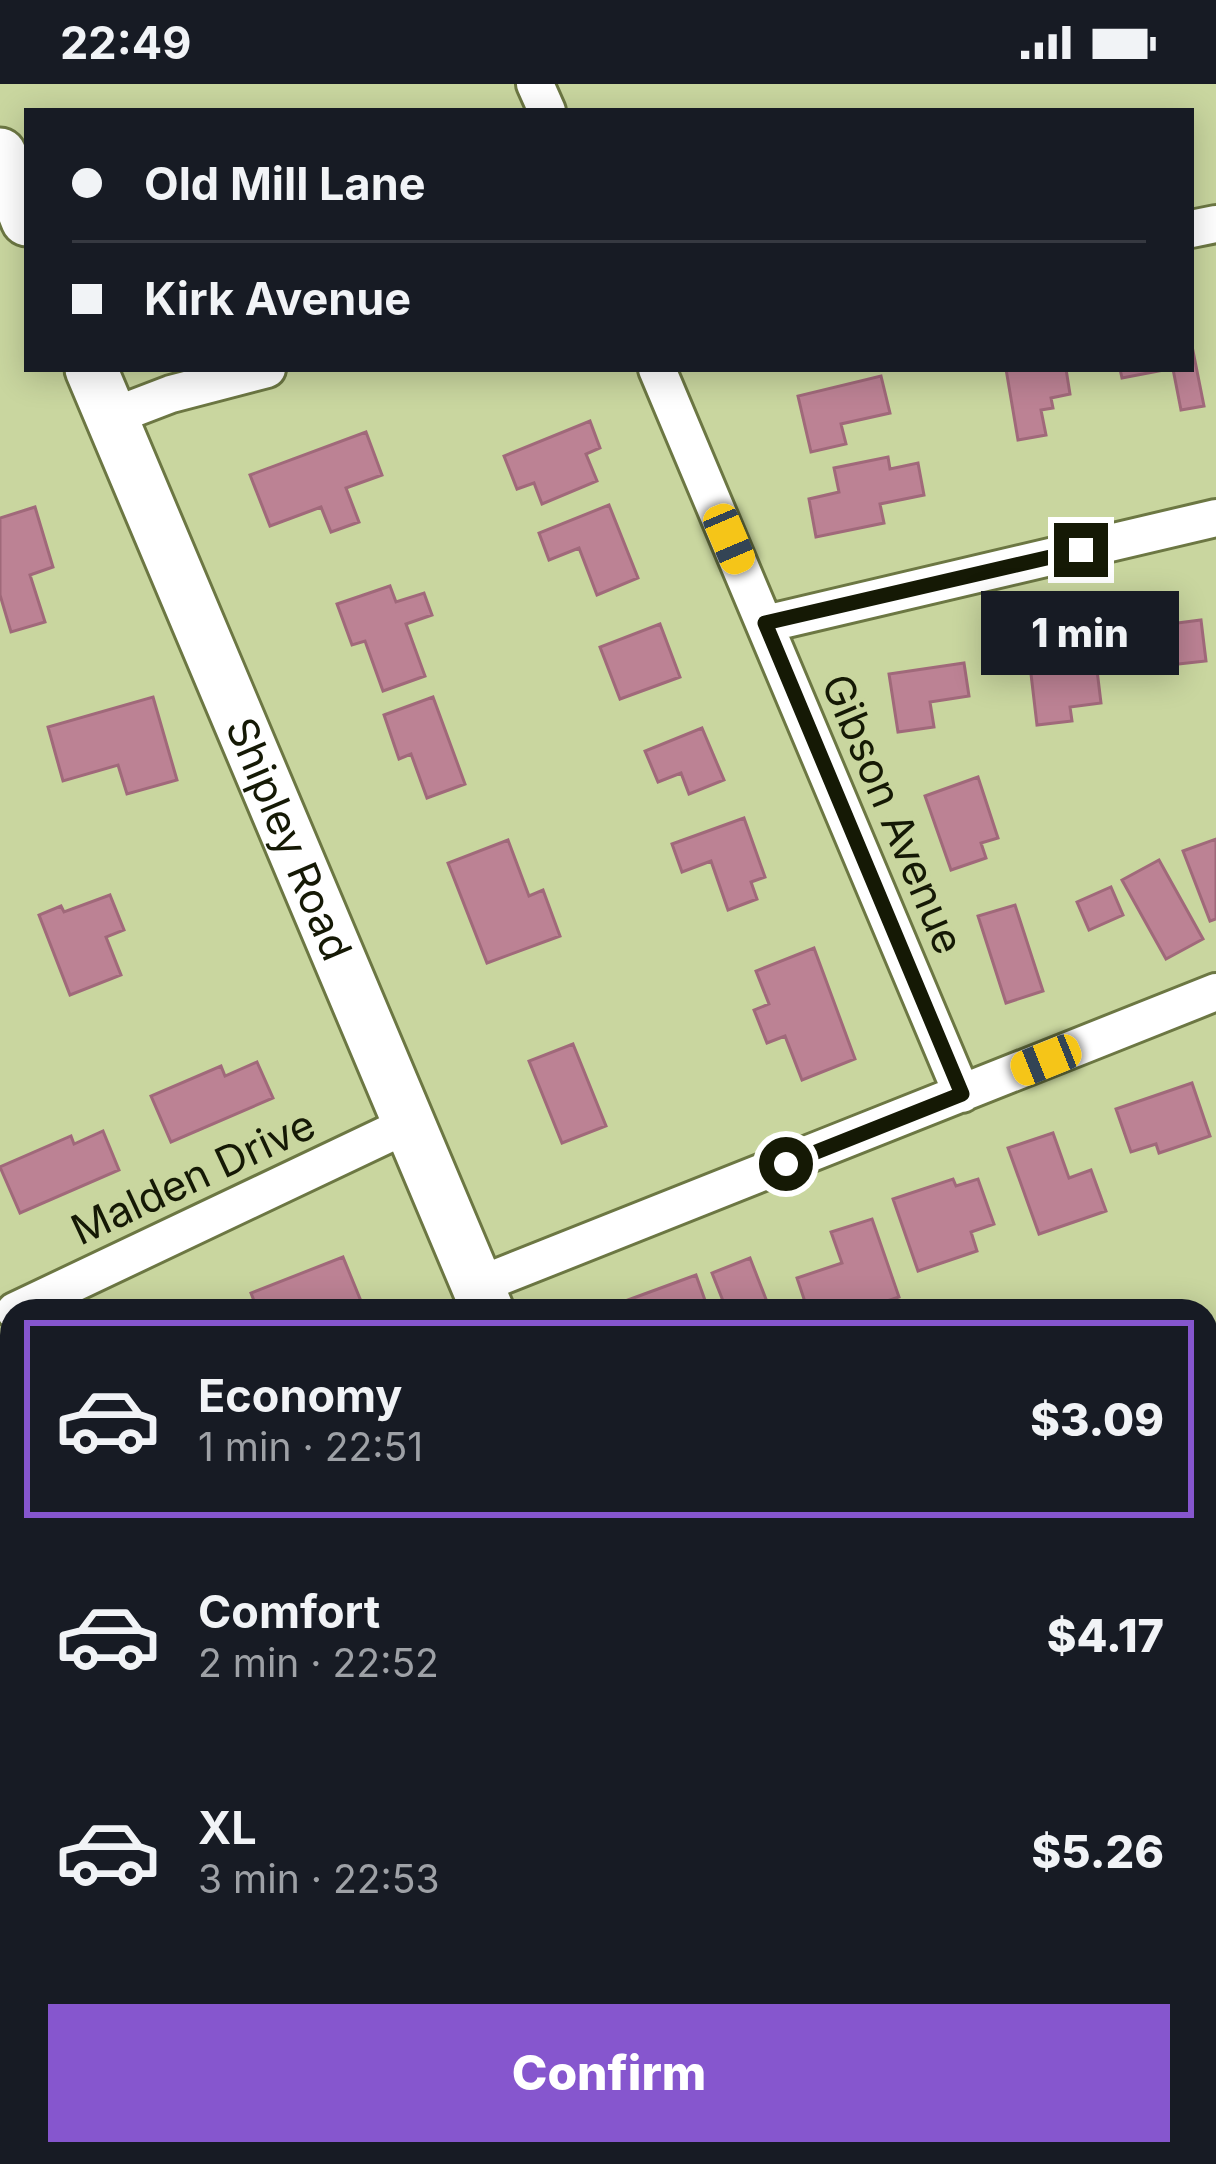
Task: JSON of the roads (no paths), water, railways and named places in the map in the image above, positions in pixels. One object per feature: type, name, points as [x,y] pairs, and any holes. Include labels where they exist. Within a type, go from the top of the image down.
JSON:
[{"type":"main road","points":[[0,154],[24,213]]},
{"type":"main road","name":"Shipley Road","points":[[92,372],[483,1298]]},
{"type":"street","points":[[111,417],[171,394],[255,372]]},
{"type":"street","name":"Gibson Avenue","points":[[658,372],[962,1094]]},
{"type":"street","points":[[765,623],[1216,518]]},
{"type":"street","points":[[483,1298],[962,1094],[1216,992]]},
{"type":"street","name":"Malden Drive","points":[[41,1299],[410,1124]]}]
